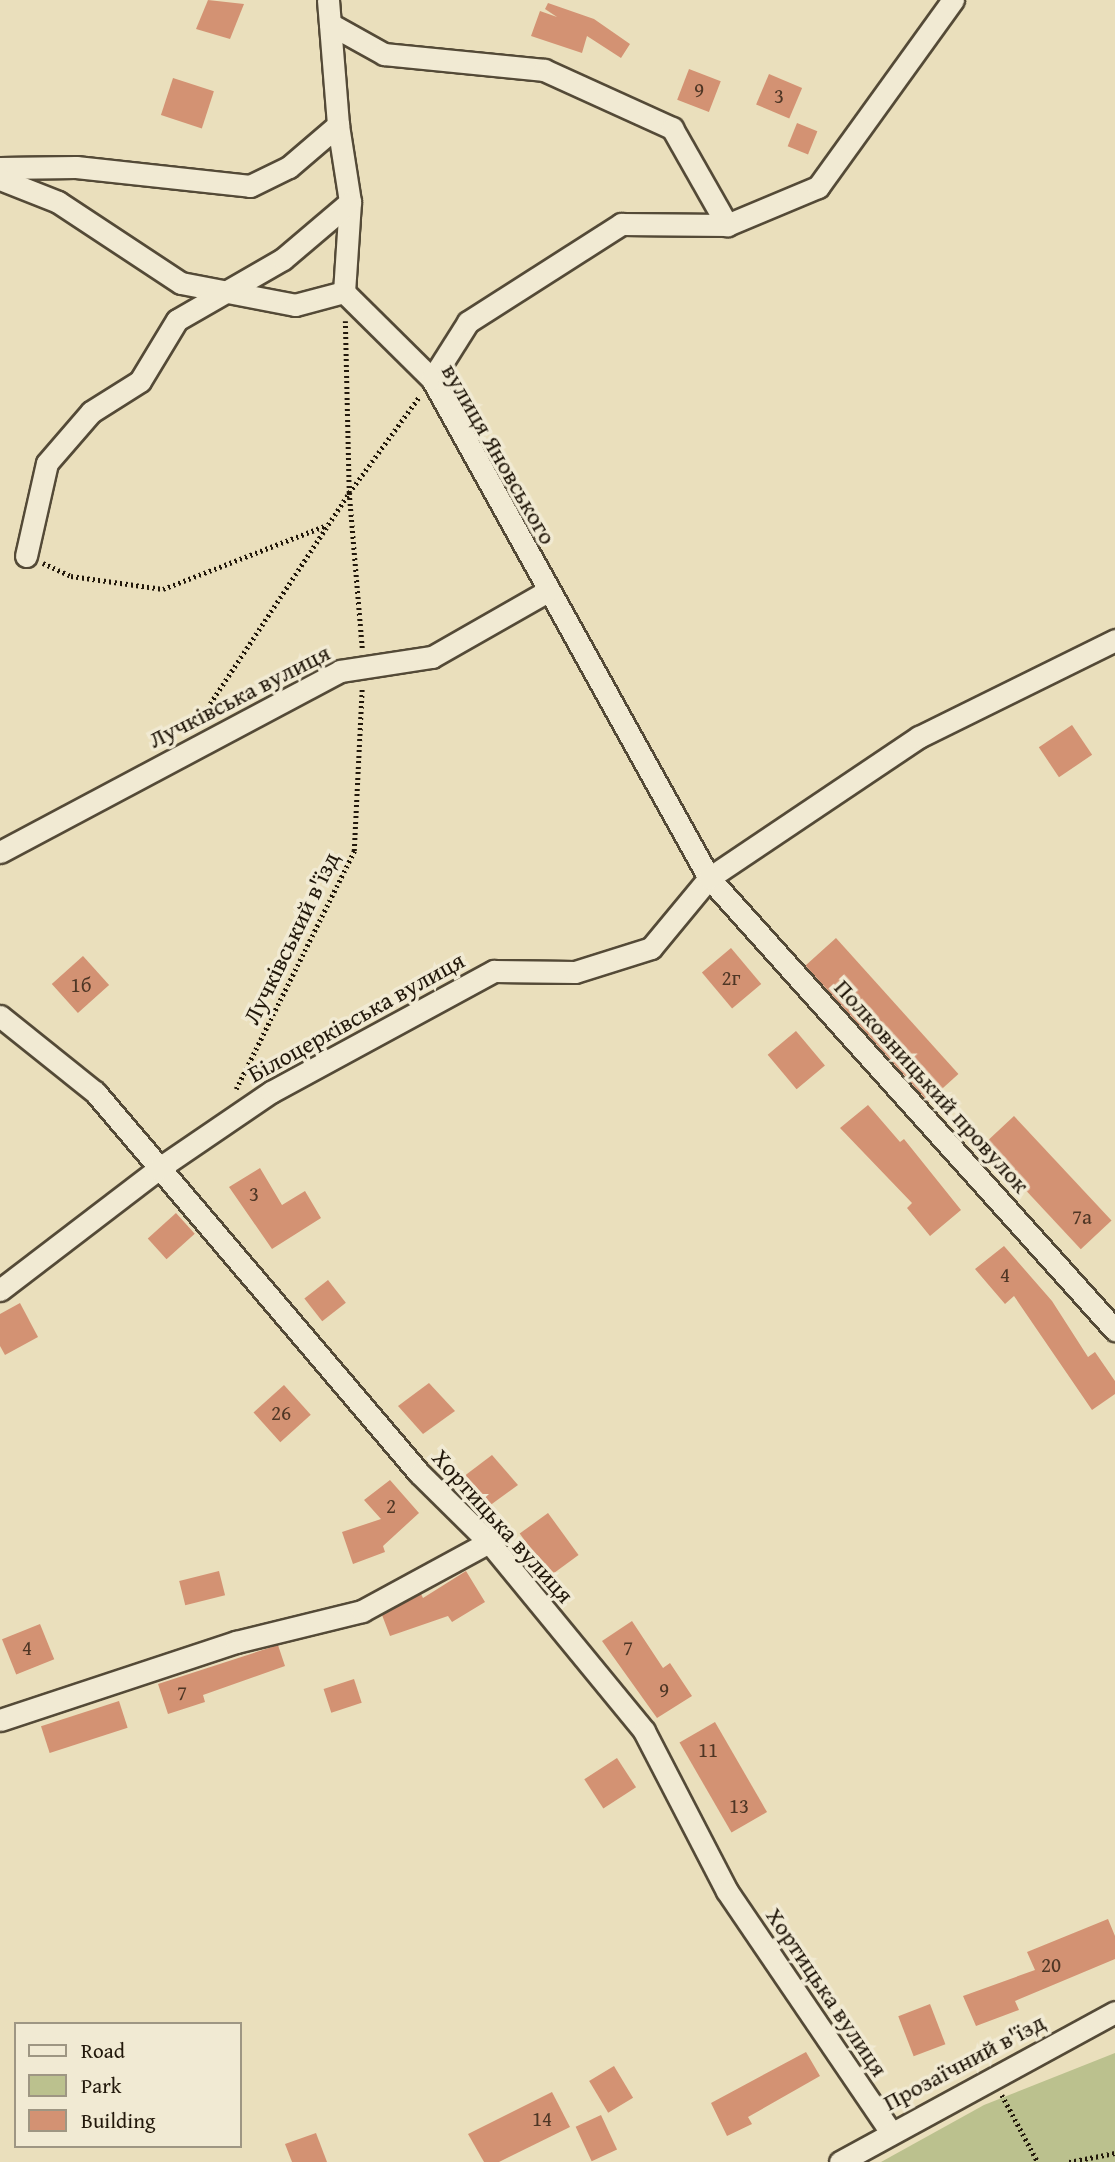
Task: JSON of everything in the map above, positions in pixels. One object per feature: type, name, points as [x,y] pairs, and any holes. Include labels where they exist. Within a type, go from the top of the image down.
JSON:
[{"type":"street","points":[[0,179],[58,202],[181,283],[295,305],[344,292],[350,202],[338,125],[328,0]]},
{"type":"street","points":[[432,379],[468,322],[621,225],[727,225],[818,187],[953,0]]},
{"type":"street","points":[[330,24],[384,54],[544,70],[672,128],[727,225]]},
{"type":"street","points":[[0,168],[76,167],[250,186],[289,167],[338,125]]},
{"type":"street","points":[[26,556],[47,463],[91,412],[140,381],[177,320],[222,291],[283,259],[350,202]]},
{"type":"street","name":"вулиця Яновського","points":[[344,292],[432,379],[546,592],[709,878]]},
{"type":"street","name":"Лучківська вулиця","points":[[0,852],[340,671],[432,657],[546,592]]},
{"type":"street","name":"Білоцерківська вулиця","points":[[0,1290],[158,1170],[271,1092],[494,971],[575,972],[651,948],[709,878],[919,737],[1115,640]]},
{"type":"street","name":"Полковницький провулок","points":[[709,878],[1115,1329]]},
{"type":"street","name":"Хортицька вулиця","points":[[0,1016],[95,1092],[158,1170],[241,1260],[418,1473],[489,1542],[644,1731],[727,1891],[890,2131]]},
{"type":"street","points":[[0,1720],[236,1642],[362,1611],[489,1542]]},
{"type":"street","name":"Прозаїчний в'їзд","points":[[840,2162],[890,2131],[1115,2012]]},
{"type":"path","name":"Лучківський в'їзд","points":[[234,1094],[354,851],[363,667],[349,493],[344,292]]},
{"type":"path","points":[[175,758],[349,493],[432,379]]},
{"type":"path","points":[[26,556],[71,576],[163,589],[328,525]]},
{"type":"path","points":[[992,2077],[1038,2162]]},
{"type":"path","points":[[1069,2162],[1115,2153]]},
{"type":"green space","points":[[1115,2053],[1115,2162],[881,2162],[984,2105]]},
{"type":"building","points":[[208,0],[244,4],[230,39],[196,29]]},
{"type":"building","points":[[548,3],[594,19],[630,44],[621,58],[587,36],[582,53],[531,36],[540,11],[557,17],[545,9]]},
{"type":"building","points":[[689,69],[721,81],[709,112],[677,100]]},
{"type":"building","points":[[769,74],[802,88],[789,118],[756,104]]},
{"type":"building","points":[[173,78],[214,91],[202,128],[161,115]]},
{"type":"building","points":[[797,123],[817,131],[808,154],[788,146]]},
{"type":"building","points":[[1072,725],[1092,755],[1059,777],[1039,747]]},
{"type":"building","points":[[836,938],[958,1074],[928,1101],[806,965]]},
{"type":"building","points":[[731,948],[761,984],[732,1008],[702,972]]},
{"type":"building","points":[[83,956],[109,985],[78,1013],[52,984]]},
{"type":"building","points":[[796,1031],[825,1065],[797,1089],[768,1055]]},
{"type":"building","points":[[868,1105],[900,1142],[904,1139],[961,1210],[930,1236],[907,1208],[912,1203],[840,1128]]},
{"type":"building","points":[[1014,1116],[1112,1221],[1081,1249],[983,1145]]},
{"type":"building","points":[[260,1168],[282,1205],[305,1191],[321,1218],[272,1249],[229,1187]]},
{"type":"building","points":[[176,1213],[195,1234],[166,1259],[148,1238]]},
{"type":"building","points":[[1004,1246],[1052,1301],[1088,1357],[1095,1352],[1115,1381],[1115,1394],[1092,1410],[1014,1296],[1005,1304],[975,1269]]},
{"type":"building","points":[[328,1280],[346,1303],[322,1321],[304,1298]]},
{"type":"building","points":[[20,1303],[38,1337],[5,1355],[0,1346],[0,1314]]},
{"type":"building","points":[[429,1383],[455,1411],[423,1434],[398,1406]]},
{"type":"building","points":[[284,1385],[311,1415],[280,1442],[254,1412]]},
{"type":"building","points":[[492,1455],[518,1485],[485,1509],[459,1480]]},
{"type":"building","points":[[390,1480],[419,1513],[383,1546],[385,1552],[353,1564],[342,1532],[381,1519],[364,1500]]},
{"type":"building","points":[[548,1513],[579,1555],[550,1576],[520,1534]]},
{"type":"building","points":[[219,1571],[225,1595],[185,1605],[179,1581]]},
{"type":"building","points":[[466,1571],[485,1602],[452,1622],[448,1616],[390,1636],[382,1615],[421,1594],[423,1598]]},
{"type":"building","points":[[632,1621],[663,1668],[670,1663],[692,1696],[657,1718],[602,1641]]},
{"type":"building","points":[[40,1624],[54,1659],[16,1675],[2,1639]]},
{"type":"building","points":[[278,1645],[285,1666],[203,1695],[205,1702],[168,1714],[158,1684]]},
{"type":"building","points":[[354,1679],[362,1703],[331,1713],[324,1689]]},
{"type":"building","points":[[119,1701],[128,1728],[50,1753],[41,1726]]},
{"type":"building","points":[[715,1722],[767,1812],[731,1833],[679,1742]]},
{"type":"building","points":[[617,1758],[636,1787],[603,1809],[584,1779]]},
{"type":"building","points":[[1108,1919],[1115,1936],[1115,1959],[1015,2001],[1019,2010],[976,2026],[963,1996],[1035,1970],[1027,1952]]},
{"type":"building","points":[[930,2004],[945,2044],[914,2056],[898,2016]]},
{"type":"building","points":[[806,2052],[820,2076],[748,2117],[752,2124],[727,2136],[711,2103]]},
{"type":"building","points":[[614,2066],[633,2098],[608,2113],[589,2081]]},
{"type":"building","points":[[552,2092],[570,2127],[499,2162],[484,2162],[468,2134]]},
{"type":"building","points":[[601,2115],[617,2149],[592,2161],[576,2127]]},
{"type":"building","points":[[316,2133],[327,2162],[292,2162],[285,2144]]}]
